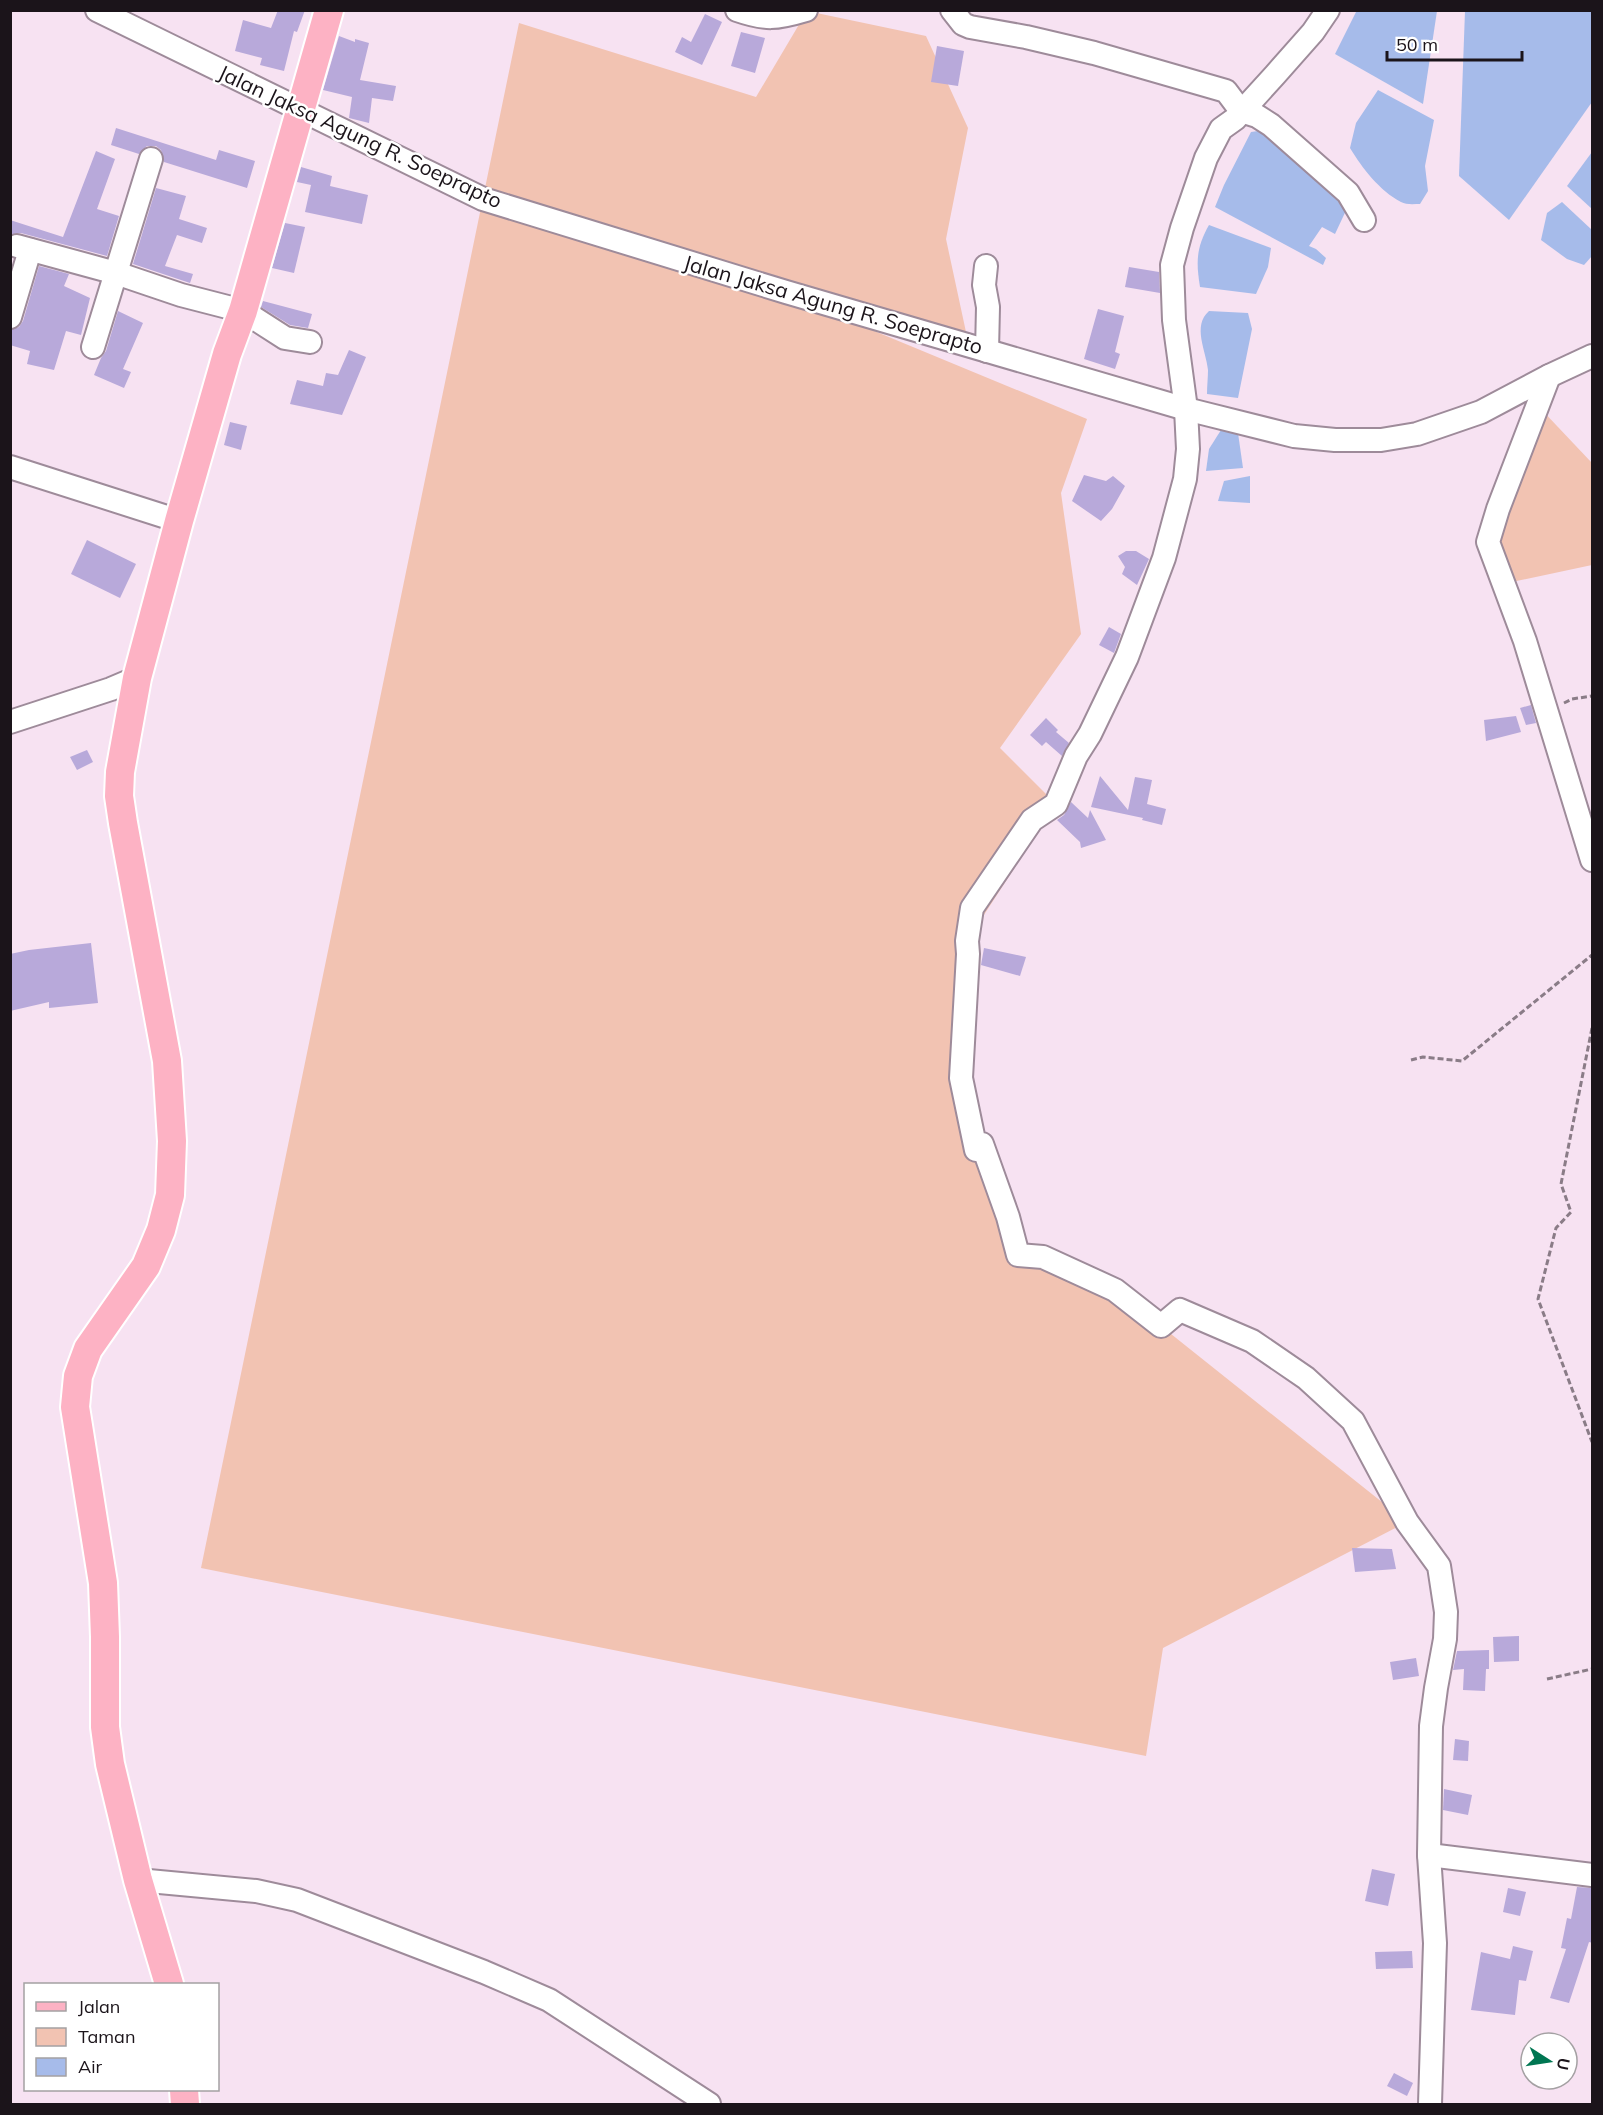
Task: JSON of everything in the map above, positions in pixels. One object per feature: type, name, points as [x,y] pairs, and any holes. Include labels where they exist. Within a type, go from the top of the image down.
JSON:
[{"type":"main road","points":[[169,1983],[122,1819],[108,1747],[103,1583],[75,1407],[78,1377],[88,1349],[146,1266],[161,1230],[170,1195],[172,1141],[167,1061],[132,882],[119,796],[120,772],[137,678],[179,520],[227,354],[243,311],[329,10]]},
{"type":"street","name":"Jalan Jaksa Agung R. Soeprapto","points":[[97,10],[483,200],[786,292],[1186,409],[1294,436],[1335,440],[1381,440],[1417,434],[1481,412],[1593,356]]},
{"type":"street","points":[[737,10],[764,19],[806,10]]},
{"type":"street","points":[[952,10],[963,24],[970,27],[1094,53],[1226,91],[1241,111],[1257,116],[1271,125],[1348,193],[1364,220]]},
{"type":"street","points":[[1328,10],[1313,32],[1241,111],[1221,129],[1206,158],[1172,265],[1174,320],[1186,409],[1188,449],[1185,479],[1164,558],[1127,657],[1090,734],[1076,756],[1056,804],[1032,820],[972,908],[966,941],[968,954],[961,1078],[976,1149],[982,1144],[1008,1217],[1018,1255],[1043,1257],[1114,1290],[1161,1326],[1180,1310],[1252,1341],[1306,1377],[1353,1421],[1407,1522],[1439,1566],[1446,1612],[1445,1639],[1431,1726],[1429,1855],[1435,1942],[1430,2104]]},
{"type":"street","points":[[93,347],[151,159]]},
{"type":"street","points":[[10,317],[24,248],[243,311],[285,338],[310,342]]},
{"type":"street","points":[[986,266],[984,285],[988,307],[987,351]]},
{"type":"street","points":[[1549,376],[1513,468],[1488,542],[1525,641],[1593,860]]},
{"type":"street","points":[[10,467],[179,520]]},
{"type":"street","points":[[10,722],[111,689],[137,678]]},
{"type":"street","points":[[1429,1855],[1593,1875]]},
{"type":"street","points":[[138,1880],[256,1891],[297,1900],[484,1972],[549,2000],[709,2104]]},
{"type":"path","points":[[1547,713],[1572,699],[1593,696]]},
{"type":"path","points":[[1412,1060],[1423,1057],[1462,1061],[1593,956]]},
{"type":"path","points":[[1593,1028],[1562,1184],[1571,1212],[1556,1228],[1538,1299],[1593,1442]]},
{"type":"path","points":[[1547,1679],[1593,1669]]},
{"type":"green space","points":[[807,11],[926,36],[968,128],[946,239],[966,332],[797,299],[1087,419],[1061,493],[1081,634],[1000,748],[1056,804],[967,941],[961,1078],[1018,1255],[1161,1326],[1407,1522],[1163,1648],[1146,1756],[201,1568],[519,23],[756,97]]},
{"type":"green space","points":[[1540,408],[1592,463],[1592,565],[1507,583],[1493,544]]},
{"type":"water","points":[[1357,10],[1437,11],[1423,104],[1335,54]]},
{"type":"water","points":[[1465,11],[1592,11],[1592,102],[1509,220],[1459,176]]},
{"type":"water","points":[[1378,90],[1434,120],[1425,166],[1428,191],[1420,204],[1403,203],[1386,192],[1366,171],[1350,148],[1356,123]]},
{"type":"water","points":[[1272,129],[1350,202],[1335,234],[1322,227],[1309,246],[1326,258],[1323,265],[1215,207],[1251,132]]},
{"type":"water","points":[[1592,152],[1592,209],[1567,186]]},
{"type":"water","points":[[1562,202],[1592,230],[1592,256],[1584,265],[1567,259],[1541,240],[1547,213]]},
{"type":"water","points":[[1209,225],[1271,248],[1268,267],[1256,294],[1200,287],[1198,255]]},
{"type":"water","points":[[1209,311],[1248,313],[1252,329],[1238,398],[1207,394],[1208,370],[1201,339],[1201,324]]},
{"type":"water","points":[[1221,430],[1238,433],[1243,468],[1206,471],[1209,449]]},
{"type":"water","points":[[1250,476],[1250,503],[1218,501],[1224,481]]},
{"type":"building","points":[[278,10],[305,10],[297,32],[294,31],[284,71],[260,65],[262,58],[235,51],[243,20],[271,28]]},
{"type":"building","points":[[705,14],[722,22],[702,65],[675,52],[682,37],[691,42]]},
{"type":"building","points":[[741,32],[765,38],[755,73],[731,66]]},
{"type":"building","points":[[339,36],[355,42],[355,39],[369,43],[360,80],[396,86],[393,101],[372,98],[369,123],[349,118],[352,97],[323,90]]},
{"type":"building","points":[[937,46],[964,51],[958,86],[931,82]]},
{"type":"building","points":[[116,128],[216,160],[219,150],[255,161],[247,188],[164,162],[161,150],[156,146],[147,146],[139,154],[111,145]]},
{"type":"building","points":[[96,151],[115,159],[97,209],[119,216],[107,256],[21,233],[10,235],[10,220],[63,237]]},
{"type":"building","points":[[301,167],[332,176],[330,186],[368,195],[362,224],[305,212],[311,185],[297,182]]},
{"type":"building","points":[[156,188],[186,196],[179,219],[207,228],[202,243],[177,235],[165,266],[193,274],[190,283],[133,264]]},
{"type":"building","points":[[285,223],[305,227],[294,273],[272,268]]},
{"type":"building","points":[[39,266],[69,274],[64,286],[90,298],[81,335],[66,331],[54,370],[27,364],[30,351],[10,345],[10,330],[19,327],[23,321]]},
{"type":"building","points":[[1129,267],[1159,272],[1160,293],[1125,287]]},
{"type":"building","points":[[263,301],[312,314],[308,328],[290,325],[261,307]]},
{"type":"building","points":[[1098,309],[1124,316],[1115,352],[1120,354],[1115,369],[1084,359]]},
{"type":"building","points":[[118,311],[143,323],[123,369],[131,372],[124,388],[94,375],[106,351]]},
{"type":"building","points":[[349,350],[366,357],[342,415],[290,404],[297,380],[323,386],[326,373],[338,375]]},
{"type":"building","points":[[230,422],[247,426],[241,450],[224,445]]},
{"type":"building","points":[[1084,475],[1106,481],[1113,476],[1125,486],[1112,509],[1101,521],[1072,501]]},
{"type":"building","points":[[87,540],[136,564],[120,598],[71,574]]},
{"type":"building","points":[[1126,551],[1136,551],[1149,559],[1137,585],[1122,574],[1125,567],[1118,556]]},
{"type":"building","points":[[1109,627],[1121,634],[1114,653],[1099,645]]},
{"type":"building","points":[[1531,705],[1536,723],[1526,725],[1520,708]]},
{"type":"building","points":[[1516,716],[1521,732],[1486,741],[1484,720]]},
{"type":"building","points":[[1046,718],[1058,730],[1056,732],[1069,743],[1062,756],[1046,742],[1042,746],[1030,735]]},
{"type":"building","points":[[87,750],[93,762],[77,770],[70,757]]},
{"type":"building","points":[[1100,776],[1128,810],[1135,777],[1152,780],[1147,804],[1166,809],[1162,825],[1142,820],[1143,818],[1091,807]]},
{"type":"building","points":[[1071,802],[1088,818],[1090,810],[1106,840],[1081,848],[1080,842],[1057,820],[1064,815]]},
{"type":"building","points":[[91,943],[98,1003],[49,1008],[49,1002],[10,1011],[10,954]]},
{"type":"building","points":[[984,948],[1026,957],[1020,976],[981,965]]},
{"type":"building","points":[[1352,1548],[1392,1549],[1396,1569],[1355,1572]]},
{"type":"building","points":[[1519,1636],[1519,1661],[1494,1662],[1493,1637]]},
{"type":"building","points":[[1489,1650],[1489,1669],[1486,1669],[1485,1691],[1463,1690],[1464,1669],[1453,1670],[1457,1651]]},
{"type":"building","points":[[1416,1658],[1419,1676],[1393,1680],[1390,1662]]},
{"type":"building","points":[[1455,1739],[1469,1741],[1468,1761],[1453,1760]]},
{"type":"building","points":[[1444,1789],[1472,1795],[1468,1815],[1443,1810]]},
{"type":"building","points":[[1372,1869],[1395,1874],[1388,1906],[1365,1901]]},
{"type":"building","points":[[1577,1887],[1593,1888],[1593,1943],[1589,1942],[1569,2003],[1550,1998],[1566,1949],[1561,1948],[1567,1918],[1571,1919]]},
{"type":"building","points":[[1508,1888],[1526,1892],[1520,1916],[1503,1912]]},
{"type":"building","points":[[1513,1946],[1533,1951],[1526,1981],[1519,1980],[1515,2015],[1471,2010],[1481,1952],[1510,1959]]},
{"type":"building","points":[[1412,1951],[1413,1968],[1376,1969],[1375,1952]]},
{"type":"building","points":[[1394,2073],[1413,2083],[1407,2096],[1387,2086]]}]
